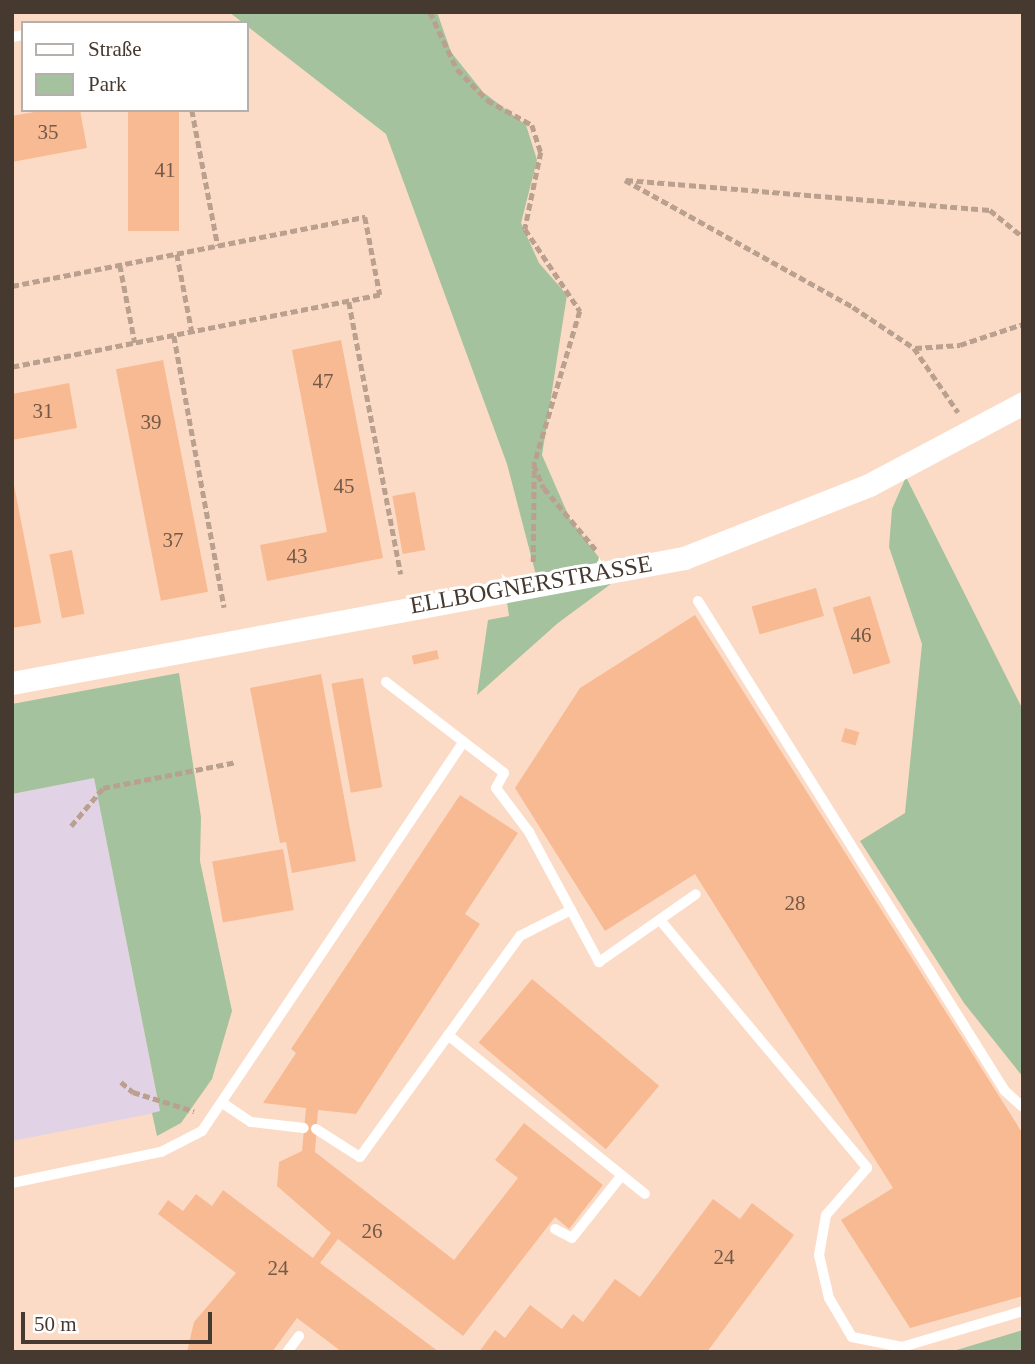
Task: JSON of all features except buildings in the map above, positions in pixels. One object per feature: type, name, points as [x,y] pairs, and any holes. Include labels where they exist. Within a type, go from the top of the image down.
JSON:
[{"type":"street","name":"ELLBOGNERSTRASSE","points":[[12,683],[612,569],[684,558],[869,485],[1023,403]]},
{"type":"lane","points":[[698,601],[1005,1091],[1023,1107]]},
{"type":"lane","points":[[386,682],[462,744],[504,773],[496,788],[529,832],[599,962],[696,894]]},
{"type":"lane","points":[[12,1183],[184,1145],[215,1117],[462,744]]},
{"type":"lane","points":[[316,1129],[360,1157],[520,936],[571,910]]},
{"type":"lane","points":[[660,920],[867,1168],[826,1215],[819,1255],[828,1298],[852,1337],[902,1347],[1023,1311]]},
{"type":"lane","points":[[448,1035],[645,1194]]},
{"type":"lane","points":[[224,1104],[251,1122],[304,1128]]},
{"type":"lane","points":[[555,1229],[572,1238],[622,1175]]},
{"type":"lane","points":[[287,1352],[299,1336]]},
{"type":"path","points":[[430,12],[457,69],[487,100],[532,125],[541,152],[524,229],[580,311],[534,465],[533,584]]},
{"type":"path","points":[[192,112],[218,246]]},
{"type":"path","points":[[968,433],[934,371],[914,348],[853,307],[625,180],[990,210],[1023,237]]},
{"type":"path","points":[[12,286],[365,217],[380,295],[12,367]]},
{"type":"path","points":[[177,254],[192,332]]},
{"type":"path","points":[[120,265],[135,343]]},
{"type":"path","points":[[349,302],[401,575]]},
{"type":"path","points":[[914,348],[960,345],[1023,324]]},
{"type":"path","points":[[174,335],[224,607]]},
{"type":"path","points":[[534,465],[544,488],[612,569]]},
{"type":"path","points":[[71,826],[103,788],[237,762]]},
{"type":"path","points":[[121,1082],[133,1092],[215,1117]]},
{"type":"shaded area","points":[[94,777],[160,1112],[12,1141],[12,794]]},
{"type":"green space","points":[[229,12],[437,12],[451,52],[483,92],[526,125],[537,160],[521,223],[539,263],[567,295],[542,455],[570,519],[603,563],[536,575],[507,464],[386,134],[248,27],[248,21],[241,21]]},
{"type":"green space","points":[[906,477],[1023,710],[1023,1077],[964,1003],[860,841],[905,813],[922,644],[889,547],[892,509]]},
{"type":"green space","points":[[619,578],[558,623],[477,695],[488,620],[509,616],[506,595]]},
{"type":"green space","points":[[179,673],[201,817],[200,861],[232,1011],[212,1079],[181,1123],[157,1136],[152,1113],[160,1111],[94,778],[12,794],[12,704]]},
{"type":"green space","points":[[1023,1330],[1023,1352],[950,1352]]}]
